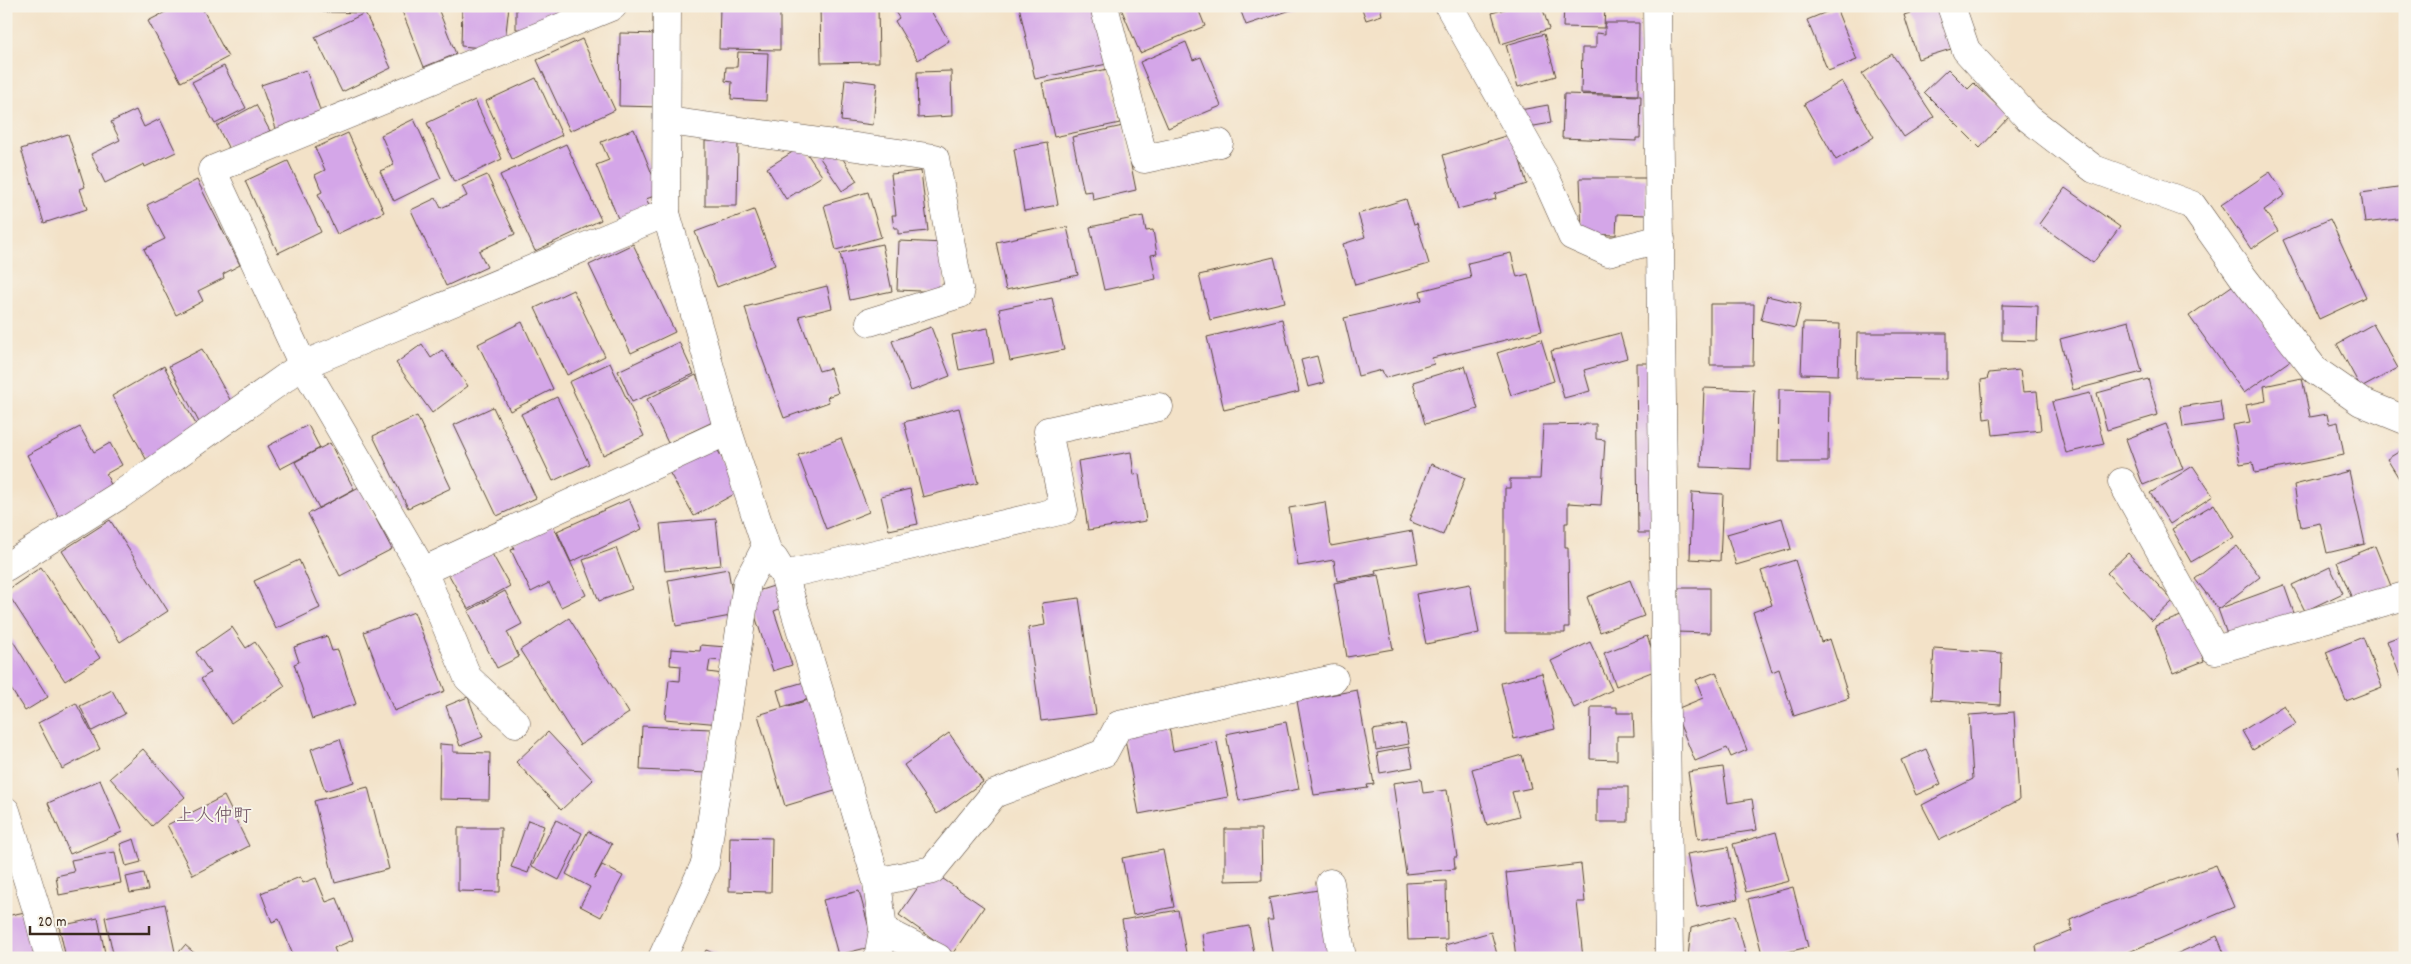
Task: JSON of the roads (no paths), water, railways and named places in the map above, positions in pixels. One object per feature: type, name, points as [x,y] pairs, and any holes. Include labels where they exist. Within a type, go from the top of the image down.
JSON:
[{"type":"street","points":[[516,723],[468,678],[423,571],[303,365],[212,170],[613,6]]},
{"type":"street","points":[[668,6],[666,213],[728,431],[766,547],[784,575],[877,882],[883,930],[878,958]]},
{"type":"street","points":[[1104,6],[1144,159],[1219,143]]},
{"type":"street","points":[[1449,6],[1546,178],[1572,236],[1608,252],[1661,239]]},
{"type":"street","points":[[1657,6],[1669,958]]},
{"type":"street","points":[[1951,6],[1966,50],[2028,118],[2094,169],[2192,205],[2243,277],[2315,370],[2361,402],[2405,420]]},
{"type":"street","points":[[668,121],[935,158],[960,294],[870,322]]},
{"type":"street","points":[[6,567],[120,495],[303,365],[666,213]]},
{"type":"street","points":[[784,575],[1064,510],[1048,431],[1159,407]]},
{"type":"street","points":[[423,571],[728,431]]},
{"type":"street","points":[[2122,482],[2215,650],[2405,596]]},
{"type":"street","points":[[662,958],[705,864],[747,583],[766,547]]},
{"type":"street","points":[[877,882],[932,870],[994,794],[1104,753],[1119,725],[1334,679]]},
{"type":"street","points":[[6,811],[38,914],[49,958]]},
{"type":"street","points":[[1330,883],[1342,958]]},
{"type":"street","points":[[883,930],[938,958]]},
{"type":"district","name":"上人仲町","points":[[214,814]]}]
